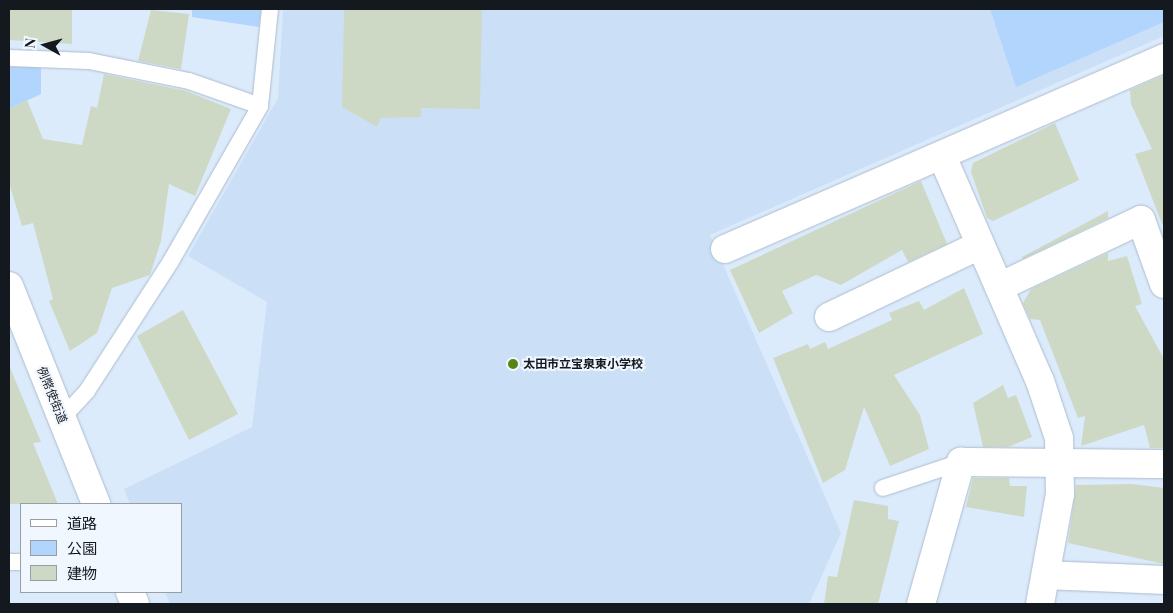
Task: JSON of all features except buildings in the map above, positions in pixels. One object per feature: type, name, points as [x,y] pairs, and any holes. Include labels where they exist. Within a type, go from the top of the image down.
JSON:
[{"type":"street","points":[[725,249],[1164,58]]},
{"type":"street","points":[[942,156],[1054,415],[1060,462],[1046,575],[1040,604]]},
{"type":"street","points":[[999,288],[1141,220],[1164,284]]},
{"type":"street","points":[[829,317],[980,245]]},
{"type":"street","name":"例幣使街道","points":[[9,286],[14,313],[96,503]]},
{"type":"street","points":[[922,604],[960,462],[1164,464]]},
{"type":"street","points":[[1046,575],[1164,580]]},
{"type":"lane","points":[[61,419],[87,391],[166,270],[260,106],[270,9]]},
{"type":"lane","points":[[9,58],[89,61],[189,81],[260,106]]},
{"type":"lane","points":[[883,488],[960,462]]},
{"type":"shaded area","name":"太田市立宝泉東小学校","points":[[283,9],[1164,9],[1164,36],[710,235],[841,533],[809,604],[170,604],[165,593],[182,593],[182,503],[130,503],[124,489],[252,427],[267,302],[188,256],[278,98]]},
{"type":"green space","points":[[192,9],[261,9],[259,27],[192,17]]},
{"type":"green space","points":[[990,9],[1164,9],[1164,22],[1016,87]]},
{"type":"green space","points":[[41,63],[41,94],[9,109],[9,66]]},
{"type":"place","name":"太田市立宝泉東小学校","points":[[513,364]]}]
